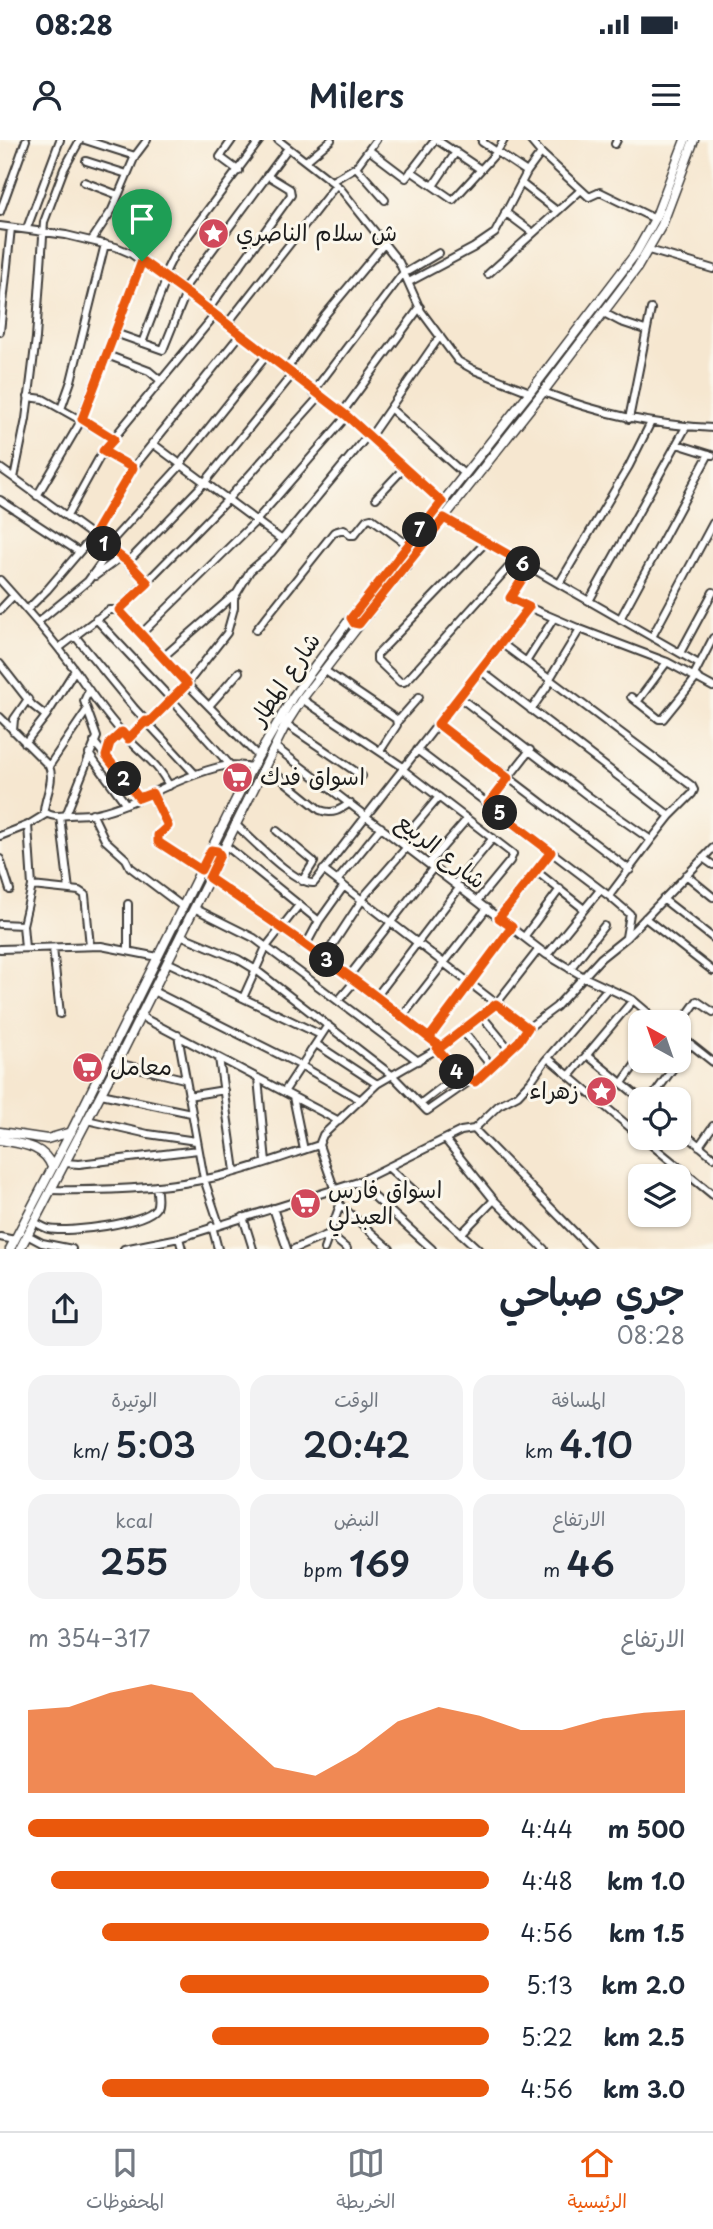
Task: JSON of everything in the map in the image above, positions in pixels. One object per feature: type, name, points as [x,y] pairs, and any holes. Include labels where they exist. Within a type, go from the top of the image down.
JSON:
[{"type":"main road","name":"شارع المطار","points":[[10,1249],[252,767],[305,677],[530,391],[646,237],[685,140]]},
{"type":"main road","name":"شارع المطار","points":[[20,1249],[117,1063],[286,724],[359,624],[543,392],[637,268],[669,209],[694,140]]},
{"type":"main road","points":[[628,262],[637,268]]},
{"type":"main road","points":[[618,275],[625,277],[627,281]]},
{"type":"main road","points":[[351,618],[354,623],[359,624]]},
{"type":"main road","points":[[339,633],[345,635],[347,640]]},
{"type":"main road","points":[[218,835],[226,843]]},
{"type":"main road","points":[[211,850],[220,855]]},
{"type":"main road","points":[[130,1013],[133,1018],[140,1017]]},
{"type":"main road","points":[[121,1031],[128,1031],[130,1036]]},
{"type":"main road","points":[[0,1132],[39,1149],[47,1155],[52,1167]]},
{"type":"main road","points":[[0,1140],[47,1139],[71,1132]]},
{"type":"street","points":[[0,212],[26,140]]},
{"type":"street","points":[[27,228],[60,140]]},
{"type":"street","points":[[14,478],[36,338],[44,222],[64,169],[80,140]]},
{"type":"street","points":[[85,140],[112,144],[135,156]]},
{"type":"street","points":[[92,240],[112,210],[135,156],[147,140]]},
{"type":"street","points":[[232,140],[220,157],[239,171]]},
{"type":"street","points":[[142,343],[166,280],[165,273],[174,255],[260,140]]},
{"type":"street","points":[[278,140],[334,183],[384,244],[405,273],[429,324],[457,361],[530,391]]},
{"type":"street","points":[[306,160],[331,140]]},
{"type":"street","points":[[227,324],[334,183],[356,167],[376,140]]},
{"type":"street","points":[[369,150],[406,178],[436,140],[480,169]]},
{"type":"street","points":[[483,140],[482,142],[496,153],[527,172]]},
{"type":"street","points":[[411,171],[453,200],[496,153],[504,140]]},
{"type":"street","points":[[530,140],[589,197],[600,192],[655,219]]},
{"type":"street","points":[[409,282],[495,233],[539,150],[540,140]]},
{"type":"street","points":[[115,334],[160,350],[165,348],[184,292],[288,148]]},
{"type":"street","points":[[433,186],[456,152]]},
{"type":"street","points":[[86,161],[127,174]]},
{"type":"street","points":[[356,167],[385,200]]},
{"type":"street","points":[[208,310],[291,195],[290,189],[267,174]]},
{"type":"street","points":[[84,182],[118,195]]},
{"type":"street","points":[[521,183],[557,211]]},
{"type":"street","points":[[488,274],[581,190]]},
{"type":"street","points":[[505,212],[533,233]]},
{"type":"street","points":[[0,226],[92,240],[130,253],[344,414],[442,502]]},
{"type":"street","points":[[0,332],[11,228]]},
{"type":"street","points":[[61,409],[71,381],[105,244]]},
{"type":"street","points":[[128,562],[205,482],[289,372],[325,315],[384,244]]},
{"type":"street","points":[[649,250],[713,269]]},
{"type":"street","points":[[313,392],[405,273],[439,253]]},
{"type":"street","points":[[37,496],[82,419],[142,261]]},
{"type":"street","points":[[141,634],[255,522],[344,414],[420,307]]},
{"type":"street","points":[[629,419],[651,309]]},
{"type":"street","points":[[604,313],[645,330]]},
{"type":"street","points":[[67,516],[103,451],[215,315]]},
{"type":"street","points":[[28,609],[93,536],[133,468],[240,335]]},
{"type":"street","points":[[128,739],[187,684],[227,633],[237,593],[250,571],[271,554],[369,436],[440,336]]},
{"type":"street","points":[[107,355],[149,372],[161,381]]},
{"type":"street","points":[[88,581],[109,547],[182,464],[267,355]]},
{"type":"street","points":[[543,392],[584,408],[629,419],[713,428]]},
{"type":"street","points":[[28,397],[43,399],[114,439]]},
{"type":"street","points":[[59,648],[110,610],[119,610],[148,583],[229,499],[320,397]]},
{"type":"street","points":[[390,408],[464,474]]},
{"type":"street","points":[[559,584],[629,466],[650,422]]},
{"type":"street","points":[[589,601],[686,427]]},
{"type":"street","points":[[152,443],[282,540]]},
{"type":"street","points":[[620,619],[711,455],[677,444]]},
{"type":"street","points":[[103,451],[133,468]]},
{"type":"street","points":[[0,468],[121,556],[148,583]]},
{"type":"street","points":[[376,498],[404,468]]},
{"type":"street","points":[[0,500],[79,552]]},
{"type":"street","points":[[256,629],[334,532],[344,529],[350,536],[354,535],[370,518],[408,545]]},
{"type":"street","points":[[444,518],[699,664]]},
{"type":"street","points":[[653,637],[713,523]]},
{"type":"street","points":[[486,542],[377,655],[380,665],[400,682],[411,676],[516,559]]},
{"type":"street","points":[[38,622],[121,556]]},
{"type":"street","points":[[530,567],[510,598],[580,629],[667,662],[713,687]]},
{"type":"street","points":[[0,580],[28,609],[122,732],[161,770],[169,786]]},
{"type":"street","points":[[680,653],[713,592]]},
{"type":"street","points":[[162,657],[237,593]]},
{"type":"street","points":[[0,610],[13,596]]},
{"type":"street","points":[[235,824],[289,872],[302,881],[314,883],[529,607]]},
{"type":"street","points":[[119,610],[258,756]]},
{"type":"street","points":[[526,662],[554,618]]},
{"type":"street","points":[[96,619],[230,765]]},
{"type":"street","points":[[531,709],[580,629]]},
{"type":"street","points":[[75,636],[195,774]]},
{"type":"street","points":[[667,662],[635,699],[659,719],[663,719],[696,676],[699,664],[713,638]]},
{"type":"street","points":[[501,643],[694,790],[670,816],[609,896]]},
{"type":"street","points":[[0,664],[28,699],[47,716]]},
{"type":"street","points":[[25,743],[47,716],[75,670]]},
{"type":"street","points":[[324,670],[397,722]]},
{"type":"street","points":[[480,670],[670,816]]},
{"type":"street","points":[[209,706],[239,672]]},
{"type":"street","points":[[69,890],[63,816],[96,733],[84,701],[89,690]]},
{"type":"street","points":[[380,751],[397,722],[419,696]]},
{"type":"street","points":[[459,696],[651,840]]},
{"type":"street","points":[[13,731],[14,719],[28,699]]},
{"type":"street","points":[[302,699],[380,751],[513,854],[477,901]]},
{"type":"street","points":[[49,766],[87,710]]},
{"type":"street","points":[[0,717],[52,772],[44,804],[46,814]]},
{"type":"street","points":[[286,724],[362,776]]},
{"type":"street","points":[[438,724],[630,870]]},
{"type":"street","points":[[106,756],[110,743],[122,732]]},
{"type":"street","points":[[94,742],[139,798]]},
{"type":"street","name":"شارع الربيع","points":[[274,746],[547,955],[584,977],[634,1000],[645,1010]]},
{"type":"street","points":[[417,750],[630,914],[626,938]]},
{"type":"street","points":[[488,804],[530,750]]},
{"type":"street","points":[[89,754],[125,804]]},
{"type":"street","points":[[0,826],[2,835],[28,825],[46,814],[63,816],[92,813],[125,804],[195,774],[230,765],[252,767]]},
{"type":"street","points":[[262,769],[271,772],[327,813],[334,813],[350,803]]},
{"type":"street","points":[[152,793],[168,826],[158,835],[158,842],[201,870]]},
{"type":"street","points":[[324,958],[362,901],[439,797]]},
{"type":"street","points":[[92,813],[105,841],[126,859],[130,867],[183,907]]},
{"type":"street","points":[[349,976],[467,819]]},
{"type":"street","points":[[25,948],[23,925],[32,886],[28,825]]},
{"type":"street","points":[[337,881],[381,827]]},
{"type":"street","points":[[277,831],[314,862],[302,881]]},
{"type":"street","points":[[376,997],[493,838]]},
{"type":"street","points":[[226,843],[319,921]]},
{"type":"street","points":[[209,878],[349,976],[429,1038],[459,1074],[475,1082],[510,1050],[528,1028],[556,1007],[601,958],[626,938],[713,848]]},
{"type":"street","points":[[499,918],[551,852]]},
{"type":"street","points":[[703,858],[713,865]]},
{"type":"street","points":[[0,859],[10,890]]},
{"type":"street","points":[[323,870],[528,1028]]},
{"type":"street","points":[[536,871],[584,909]]},
{"type":"street","points":[[686,875],[713,897]]},
{"type":"street","points":[[32,886],[79,891],[85,895],[90,946]]},
{"type":"street","points":[[306,945],[319,921],[344,887]]},
{"type":"street","points":[[524,937],[560,890]]},
{"type":"street","points":[[547,955],[600,890]]},
{"type":"street","points":[[663,900],[713,938]]},
{"type":"street","points":[[128,904],[128,951]]},
{"type":"street","points":[[243,998],[266,947],[299,905]]},
{"type":"street","points":[[194,908],[254,938],[418,1061]]},
{"type":"street","points":[[402,1017],[487,908]]},
{"type":"street","points":[[645,918],[713,971]]},
{"type":"street","points":[[0,924],[23,925]]},
{"type":"street","points":[[570,969],[604,926]]},
{"type":"street","points":[[429,1038],[512,927]]},
{"type":"street","points":[[180,935],[239,959],[256,970],[393,1076],[427,1111],[470,1081]]},
{"type":"street","points":[[0,949],[101,946],[158,957]]},
{"type":"street","points":[[53,947],[60,1014]]},
{"type":"street","points":[[390,1249],[340,1205],[319,1145],[323,1135],[377,1084],[439,1048],[496,1004],[539,949]]},
{"type":"street","points":[[167,962],[321,1035]]},
{"type":"street","points":[[338,1001],[355,981]]},
{"type":"street","points":[[124,1249],[145,1247],[179,1238],[358,1182],[461,1131],[474,1129],[499,1105],[518,1095],[608,988]]},
{"type":"street","points":[[153,991],[302,1066],[359,1100]]},
{"type":"street","points":[[569,1076],[634,1000]]},
{"type":"street","points":[[691,1010],[697,1001],[713,1012]]},
{"type":"street","points":[[481,1015],[510,1050]]},
{"type":"street","points":[[140,1017],[339,1121]]},
{"type":"street","points":[[284,1092],[328,1025]]},
{"type":"street","points":[[462,1030],[492,1067]]},
{"type":"street","points":[[177,1035],[218,1249]]},
{"type":"street","points":[[316,1044],[377,1084]]},
{"type":"street","points":[[691,1044],[713,1062]]},
{"type":"street","points":[[586,1055],[628,1088]]},
{"type":"street","points":[[219,1058],[235,1171]]},
{"type":"street","points":[[548,1058],[628,1125]]},
{"type":"street","points":[[117,1063],[184,1079]]},
{"type":"street","points":[[622,1083],[629,1073]]},
{"type":"street","points":[[420,1104],[459,1074]]},
{"type":"street","points":[[258,1078],[266,1162]]},
{"type":"street","points":[[188,1096],[224,1090]]},
{"type":"street","points":[[101,1094],[191,1113]]},
{"type":"street","points":[[293,1097],[304,1150]]},
{"type":"street","points":[[87,1120],[148,1134],[197,1141]]},
{"type":"street","points":[[699,1146],[713,1126]]},
{"type":"street","points":[[474,1129],[591,1249]]},
{"type":"street","points":[[445,1139],[494,1200],[544,1249]]},
{"type":"street","points":[[691,1139],[713,1157]]},
{"type":"street","points":[[50,1190],[106,1191],[204,1179],[319,1145]]},
{"type":"street","points":[[65,1163],[79,1164],[198,1150]]},
{"type":"street","points":[[658,1150],[713,1195]]},
{"type":"street","points":[[388,1167],[478,1249]]},
{"type":"street","points":[[358,1182],[432,1249]]},
{"type":"street","points":[[34,1222],[47,1229],[62,1230],[129,1223],[149,1214],[155,1208],[156,1186]]},
{"type":"street","points":[[461,1234],[494,1200]]},
{"type":"street","points":[[324,1249],[340,1205]]},
{"type":"street","points":[[274,1208],[287,1249]]},
{"type":"street","points":[[243,1217],[253,1249]]},
{"type":"street","points":[[293,1249],[329,1234]]},
{"type":"street","points":[[329,1234],[347,1249]]},
{"type":"street","points":[[27,1235],[42,1243],[72,1249]]},
{"type":"street","points":[[0,1237],[15,1240]]},
{"type":"street","points":[[179,1238],[182,1249]]},
{"type":"place","name":"ش سلام الناصري","points":[[213,233]]},
{"type":"place","name":"اسواق فدك","points":[[237,777]]},
{"type":"place","name":"معامل","points":[[87,1067]]},
{"type":"place","name":"زهراء","points":[[602,1091]]},
{"type":"place","name":"اسواق فارس العبدلي","points":[[305,1203]]},
{"type":"route","points":[[142,261],[82,419],[114,439],[103,451],[133,468],[93,536],[128,562],[148,583],[119,610],[187,684],[128,739],[122,732],[107,747],[106,756],[139,798],[152,793],[168,826],[158,835],[158,842],[201,870],[211,850],[220,853],[209,878],[293,935],[349,976],[429,1038],[441,1047],[496,1004],[528,1028],[519,1041],[475,1082],[459,1074],[437,1049],[441,1047],[429,1038],[512,927],[499,918],[551,852],[488,804],[508,778],[438,724],[529,607],[510,598],[530,567],[444,518],[359,624],[355,624],[351,618],[442,502],[347,416],[142,261]]}]
